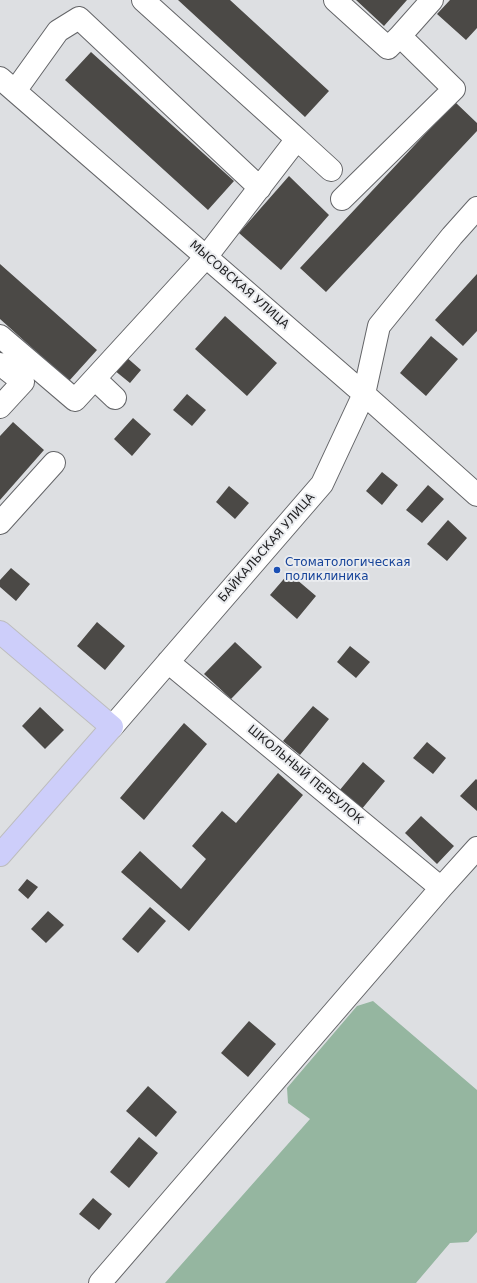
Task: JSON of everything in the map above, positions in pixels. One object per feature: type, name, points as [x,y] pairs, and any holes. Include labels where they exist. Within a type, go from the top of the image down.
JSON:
[{"type":"main road","points":[[0,632],[112,727]]},
{"type":"main road","name":"БАЙКАЛЬСКАЯ УЛИЦА","points":[[0,855],[112,727]]},
{"type":"street","points":[[142,0],[331,170]]},
{"type":"street","points":[[335,0],[388,48],[432,0]]},
{"type":"street","points":[[4,83],[58,31],[79,18],[260,188]]},
{"type":"street","points":[[342,199],[454,89],[400,36]]},
{"type":"street","name":"МЫСОВСКАЯ УЛИЦА","points":[[4,83],[364,394],[477,495]]},
{"type":"street","points":[[0,336],[75,400],[206,257],[297,139]]},
{"type":"street","name":"БАЙКАЛЬСКАЯ УЛИЦА","points":[[112,727],[322,484],[364,394],[379,326],[452,236],[477,208]]},
{"type":"street","points":[[0,364],[23,382],[0,407]]},
{"type":"street","points":[[95,379],[115,398]]},
{"type":"street","points":[[0,524],[54,463]]},
{"type":"street","name":"ШКОЛЬНЫЙ ПЕРЕУЛОК","points":[[168,662],[441,888]]},
{"type":"street","points":[[100,1283],[477,848]]},
{"type":"green space","points":[[373,1001],[477,1090],[477,1232],[468,1242],[450,1243],[416,1283],[165,1283],[310,1119],[288,1103],[287,1088],[357,1006]]},
{"type":"building","points":[[178,0],[230,0],[329,91],[305,117]]},
{"type":"building","points":[[356,0],[407,0],[384,26]]},
{"type":"building","points":[[450,0],[477,0],[477,28],[466,40],[437,14]]},
{"type":"building","points":[[91,52],[234,181],[208,210],[65,80]]},
{"type":"building","points":[[455,102],[477,123],[477,131],[326,292],[300,268]]},
{"type":"building","points":[[289,176],[329,215],[281,270],[239,233]]},
{"type":"building","points":[[0,264],[97,350],[69,381],[0,319]]},
{"type":"building","points":[[477,274],[477,331],[463,346],[435,320]]},
{"type":"building","points":[[225,316],[277,363],[247,396],[195,349]]},
{"type":"building","points":[[431,336],[458,359],[426,396],[400,373]]},
{"type":"building","points":[[125,356],[141,370],[130,383],[114,370]]},
{"type":"building","points":[[187,394],[206,410],[192,426],[173,410]]},
{"type":"building","points":[[133,418],[151,434],[132,456],[114,439]]},
{"type":"building","points":[[13,422],[44,450],[0,500],[0,436]]},
{"type":"building","points":[[382,472],[398,485],[382,505],[366,491]]},
{"type":"building","points":[[428,485],[444,499],[422,523],[406,510]]},
{"type":"building","points":[[229,486],[249,503],[235,519],[216,502]]},
{"type":"building","points":[[448,520],[467,538],[447,561],[427,544]]},
{"type":"building","points":[[11,568],[30,584],[16,601],[0,587],[0,580]]},
{"type":"building","points":[[289,573],[316,596],[297,619],[270,595]]},
{"type":"building","points":[[97,622],[125,646],[105,670],[77,646]]},
{"type":"building","points":[[235,642],[262,667],[231,699],[204,674]]},
{"type":"building","points":[[350,646],[370,662],[356,678],[337,662]]},
{"type":"building","points":[[313,706],[329,719],[300,755],[283,741]]},
{"type":"building","points":[[40,707],[64,730],[45,749],[22,726]]},
{"type":"building","points":[[184,723],[207,744],[144,820],[120,798]]},
{"type":"building","points":[[427,742],[446,758],[433,774],[413,758]]},
{"type":"building","points":[[363,762],[385,781],[361,810],[339,791]]},
{"type":"building","points":[[278,773],[303,795],[189,931],[121,872],[140,851],[181,889],[206,859],[192,846],[222,811],[236,823]]},
{"type":"building","points":[[476,779],[477,780],[477,811],[460,796]]},
{"type":"building","points":[[421,816],[454,846],[437,864],[405,833]]},
{"type":"building","points":[[27,879],[38,887],[28,899],[18,890]]},
{"type":"building","points":[[150,907],[166,921],[138,953],[122,939]]},
{"type":"building","points":[[48,911],[64,925],[46,943],[31,929]]},
{"type":"building","points":[[249,1021],[276,1044],[248,1077],[221,1053]]},
{"type":"building","points":[[148,1086],[177,1112],[156,1137],[126,1111]]},
{"type":"building","points":[[139,1137],[158,1153],[129,1188],[110,1172]]},
{"type":"building","points":[[93,1198],[112,1214],[99,1230],[79,1214]]},
{"type":"place","name":"Стоматологическая поликлиника","points":[[277,570]]}]
